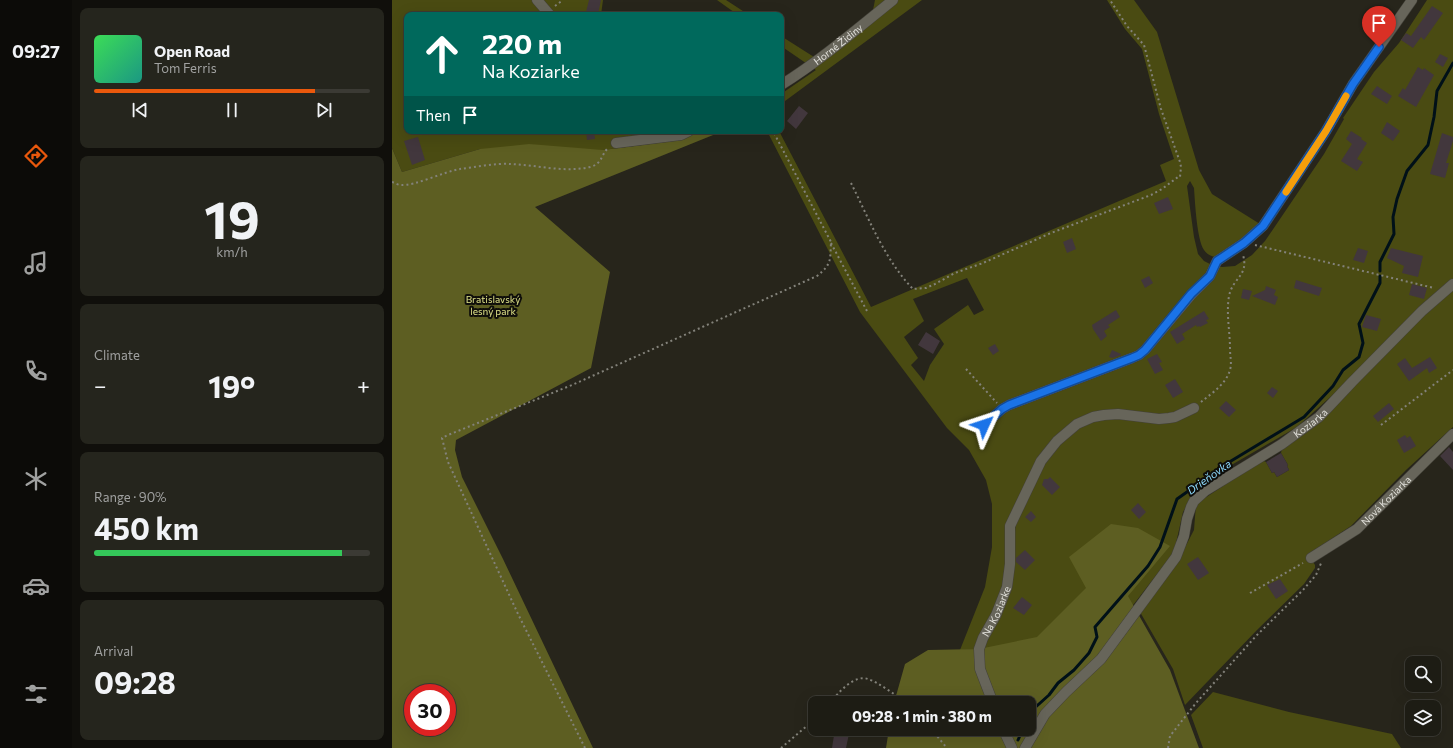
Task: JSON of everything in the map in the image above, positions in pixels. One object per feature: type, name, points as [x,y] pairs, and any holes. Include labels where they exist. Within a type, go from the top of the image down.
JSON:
[{"type":"street","points":[[537,0],[547,12]]},
{"type":"street","name":"Horné Židiny","points":[[784,83],[796,76],[893,0]]},
{"type":"street","points":[[984,425],[1002,409],[1018,401],[1139,355],[1145,350],[1191,294],[1210,276],[1217,261],[1242,244],[1263,226],[1326,131],[1353,84],[1412,0]]},
{"type":"street","points":[[632,134],[639,140]]},
{"type":"street","points":[[616,143],[683,134]]},
{"type":"street","name":"Koziarka","points":[[1025,748],[1045,714],[1101,659],[1176,557],[1184,536],[1186,519],[1190,507],[1197,498],[1243,467],[1282,444],[1320,417],[1352,382],[1444,290],[1453,284]]},
{"type":"street","name":"Na Koziarke","points":[[990,696],[980,669],[978,656],[983,638],[996,615],[1007,587],[1010,564],[1010,526],[1041,460],[1050,449],[1077,424],[1093,417],[1104,414],[1118,414],[1159,419],[1175,417],[1194,408]]},
{"type":"street","name":"Nová Koziarka","points":[[1311,558],[1357,529],[1453,434]]},
{"type":"street","points":[[1006,736],[1012,748]]},
{"type":"path","points":[[851,183],[882,245],[894,265],[913,289],[919,289],[934,284],[955,273],[983,263],[1051,233],[1151,195],[1162,189],[1180,176],[1180,162],[1161,109],[1144,45],[1127,26],[1110,0]]},
{"type":"path","points":[[775,134],[868,313]]},
{"type":"path","points":[[392,182],[401,185],[411,184],[458,169],[510,164],[555,169],[589,167],[596,165],[601,160],[605,151],[616,143]]},
{"type":"path","points":[[585,748],[518,614],[448,462],[442,438],[501,412],[572,385],[817,276],[826,269],[830,261],[831,242]]},
{"type":"path","points":[[1194,408],[1218,387],[1230,370],[1232,357],[1228,314],[1229,296],[1233,285],[1242,273],[1245,265],[1242,244],[1444,290]]},
{"type":"path","points":[[966,369],[1002,409]]},
{"type":"path","points":[[1381,425],[1453,370]]},
{"type":"path","points":[[1168,748],[1170,736],[1196,703],[1256,636],[1303,590],[1316,574],[1321,565],[1325,550]]},
{"type":"path","points":[[1250,594],[1311,558]]},
{"type":"path","points":[[837,696],[852,682],[860,679],[868,679],[896,696]]},
{"type":"path","points":[[781,748],[808,725]]},
{"type":"path","points":[[937,736],[947,748]]},
{"type":"shaded area","points":[[392,0],[603,0],[601,12],[404,12],[404,134],[694,134],[681,140],[603,150],[480,149],[402,172],[392,148]]},
{"type":"shaded area","points":[[717,0],[726,0],[744,12],[734,12]]},
{"type":"shaded area","points":[[875,0],[922,0],[784,102],[784,92],[816,70],[784,48],[784,38],[814,57],[873,10]]},
{"type":"shaded area","points":[[1107,0],[1134,0],[1157,32],[1199,170],[1212,194],[1260,224],[1243,239],[1217,258],[1210,255],[1204,250],[1200,238],[1194,188],[1190,181],[1187,186],[1194,237],[1198,254],[1204,261],[1212,265],[1222,267],[1235,266],[1252,255],[1265,241],[1324,154],[1344,119],[1343,118],[1374,72],[1399,43],[1427,0],[1453,0],[1453,427],[1406,470],[1351,526],[1308,554],[1315,565],[1315,568],[1304,584],[1257,630],[1185,705],[1173,669],[1140,612],[1181,555],[1194,530],[1196,504],[1262,460],[1266,462],[1272,473],[1274,472],[1277,477],[1289,470],[1288,465],[1281,453],[1282,448],[1323,420],[1351,388],[1347,382],[1297,427],[1221,471],[1190,500],[1183,512],[1174,552],[1093,657],[1068,684],[1060,687],[1036,716],[1036,696],[995,696],[984,666],[987,641],[1002,611],[1012,582],[1015,528],[1014,517],[1009,531],[1009,570],[1003,597],[979,649],[960,650],[985,587],[992,547],[992,504],[986,480],[969,450],[947,428],[860,312],[769,134],[781,134],[871,307],[1166,181],[1160,165],[1174,159],[1159,114],[1142,49],[1125,29]],"holes":[[[967,278],[984,310],[974,315],[968,305],[934,329],[944,344],[930,365],[924,381],[911,365],[918,358],[904,337],[924,321],[913,299]]]},
{"type":"shaded area","points":[[1213,692],[1289,712],[1392,734],[1401,748],[1203,748],[1191,715]]},
{"type":"shaded area","points":[[1011,736],[1025,736],[1021,744],[1015,748]]},
{"type":"green space","name":"Bratislavský lesný park","points":[[694,134],[716,134],[535,207],[610,272],[591,368],[456,440],[455,450],[462,477],[503,559],[593,748],[392,748],[392,148],[402,172],[480,149],[529,144],[603,150],[681,140]]},
{"type":"green space","points":[[1111,524],[1138,528],[1170,546],[1128,596],[1170,670],[1199,748],[886,748],[888,736],[1036,736],[1036,696],[896,696],[905,664],[928,650],[979,649],[1037,637],[1086,588],[1069,557]]},
{"type":"building","points":[[589,0],[601,0],[598,12],[586,12]]},
{"type":"building","points":[[1432,6],[1443,13],[1424,40],[1421,37],[1413,48],[1401,40],[1406,33],[1411,36]]},
{"type":"building","points":[[1440,54],[1448,58],[1443,67],[1435,62]]},
{"type":"building","points":[[1418,67],[1423,70],[1424,68],[1434,75],[1416,107],[1398,96],[1403,88],[1405,90]]},
{"type":"building","points":[[1377,86],[1392,96],[1387,104],[1371,94]]},
{"type":"building","points":[[799,106],[808,113],[796,129],[787,121]]},
{"type":"building","points":[[1387,122],[1400,131],[1393,141],[1381,133]]},
{"type":"building","points":[[1351,131],[1367,143],[1357,159],[1363,162],[1357,171],[1341,161],[1352,144],[1346,139]]},
{"type":"building","points":[[1442,133],[1453,137],[1446,163],[1449,163],[1445,178],[1430,174]]},
{"type":"building","points":[[586,134],[594,134],[595,139],[587,140]]},
{"type":"building","points":[[418,137],[425,160],[412,165],[404,141]]},
{"type":"building","points":[[1168,197],[1173,209],[1159,214],[1154,203]]},
{"type":"building","points":[[1072,238],[1076,249],[1067,253],[1063,242]]},
{"type":"building","points":[[1358,248],[1368,251],[1364,263],[1353,260]]},
{"type":"building","points":[[1391,248],[1423,256],[1418,277],[1402,273],[1404,266],[1387,258]]},
{"type":"building","points":[[1149,276],[1153,283],[1145,288],[1141,280]]},
{"type":"building","points":[[1296,280],[1322,288],[1319,296],[1294,288]]},
{"type":"building","points":[[1412,284],[1427,288],[1424,299],[1409,295]]},
{"type":"building","points":[[1266,286],[1276,290],[1274,295],[1278,297],[1275,305],[1252,296],[1265,290]]},
{"type":"building","points":[[1243,289],[1252,291],[1249,300],[1241,298]]},
{"type":"building","points":[[1116,310],[1120,317],[1108,325],[1110,327],[1104,331],[1107,336],[1101,341],[1092,325]]},
{"type":"building","points":[[1204,311],[1209,319],[1206,320],[1208,323],[1200,327],[1197,327],[1196,325],[1182,334],[1185,339],[1177,344],[1170,332]]},
{"type":"building","points":[[1366,315],[1381,319],[1377,331],[1362,327]]},
{"type":"building","points":[[926,332],[940,341],[933,354],[918,345]]},
{"type":"building","points":[[995,344],[999,351],[993,355],[988,348]]},
{"type":"building","points":[[1112,350],[1121,355],[1113,358],[1109,357]]},
{"type":"building","points":[[1157,354],[1162,362],[1159,363],[1163,370],[1155,374],[1147,359]]},
{"type":"building","points":[[1430,357],[1437,368],[1429,373],[1427,368],[1409,381],[1397,364],[1405,358],[1412,368]]},
{"type":"building","points":[[1175,379],[1183,392],[1173,398],[1165,385]]},
{"type":"building","points":[[1272,387],[1278,391],[1273,398],[1267,393]]},
{"type":"building","points":[[1226,401],[1236,410],[1229,417],[1219,408]]},
{"type":"building","points":[[1389,403],[1394,409],[1378,422],[1373,416]]},
{"type":"building","points":[[1405,435],[1407,438],[1410,436],[1416,446],[1404,453],[1397,440]]},
{"type":"building","points":[[1449,447],[1453,452],[1453,470],[1440,456]]},
{"type":"building","points":[[1281,453],[1288,465],[1289,470],[1277,477],[1274,472],[1272,473],[1266,462]]},
{"type":"building","points":[[1050,477],[1060,487],[1052,495],[1042,485],[1044,479],[1048,479]]},
{"type":"building","points":[[1138,503],[1146,512],[1139,519],[1131,510]]},
{"type":"building","points":[[1031,511],[1036,517],[1031,522],[1025,517]]},
{"type":"building","points":[[1025,550],[1035,560],[1025,570],[1016,562],[1016,558]]},
{"type":"building","points":[[1198,557],[1209,573],[1198,580],[1187,564]]},
{"type":"building","points":[[1280,579],[1288,591],[1276,599],[1267,585]]},
{"type":"building","points":[[1022,597],[1032,605],[1024,615],[1013,608]]},
{"type":"building","points":[[834,736],[849,736],[846,748],[832,748]]},
{"type":"waterway","name":"Drieňovka","points":[[1380,271],[1380,262],[1394,234],[1393,217],[1397,199],[1407,171],[1428,145],[1434,117],[1437,91],[1453,63]]},
{"type":"waterway","name":"Drieňovka","points":[[1036,707],[1049,695],[1058,683],[1074,670],[1089,653],[1097,637],[1095,627],[1148,566],[1160,547],[1177,499],[1231,461],[1304,417],[1333,386],[1343,370],[1359,357],[1363,343],[1359,324],[1380,283],[1380,276]]},
{"type":"waterway","name":"Drieňovka","points":[[1018,740],[1020,736]]},
{"type":"slow traffic","points":[[1286,192],[1326,131],[1346,96]]},
{"type":"route","points":[[984,425],[1002,409],[1009,405],[1132,358],[1145,350],[1191,294],[1210,276],[1217,261],[1244,243],[1263,226],[1326,131],[1353,84],[1379,47]]}]
